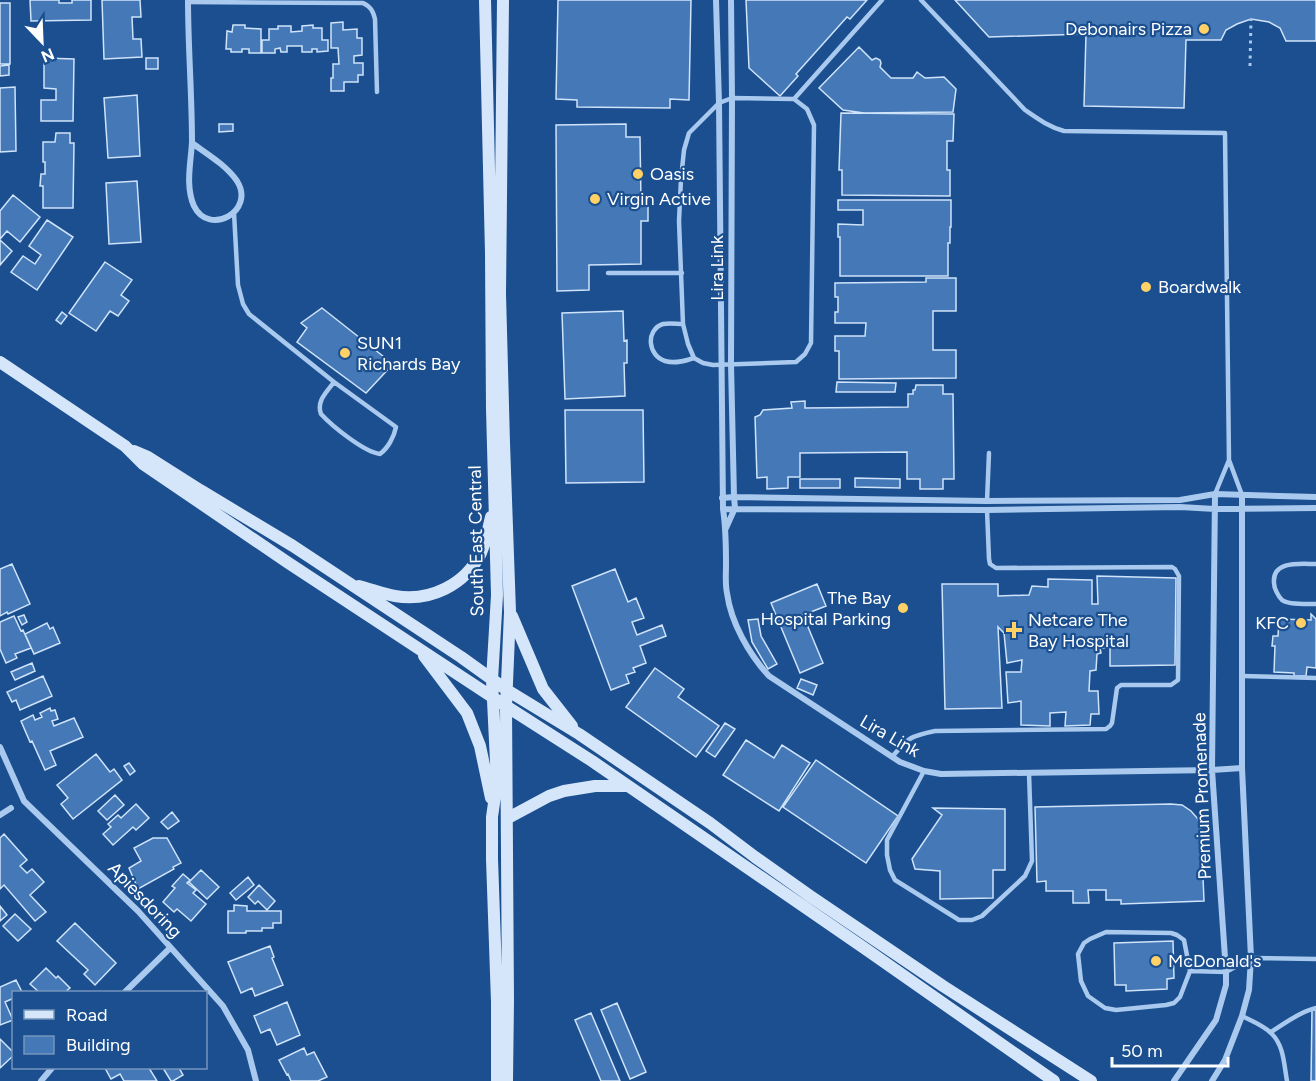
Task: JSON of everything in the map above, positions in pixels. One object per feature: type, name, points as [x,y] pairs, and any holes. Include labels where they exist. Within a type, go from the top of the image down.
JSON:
[{"type":"street","name":"South East Central","points":[[485,0],[497,595],[492,680],[497,782],[492,817],[497,1081]]},
{"type":"street","name":"South East Central","points":[[503,0],[500,294],[510,612],[506,706],[507,1081]]},
{"type":"street","name":"Lira Link","points":[[716,0],[720,103],[722,498],[726,528],[727,593],[737,626],[757,663],[769,676],[892,757],[924,771],[941,774],[1242,768]]},
{"type":"street","name":"Lira Link","points":[[731,0],[731,364],[735,508]]},
{"type":"street","points":[[188,1],[192,142],[189,186],[194,206],[198,212],[205,218],[223,220],[234,213],[241,202],[238,183],[230,172],[192,142]]},
{"type":"street","points":[[0,362],[125,447],[153,471],[287,562],[592,760],[1054,1081]]},
{"type":"street","points":[[125,447],[148,457],[293,546],[507,690],[579,734],[943,986],[1091,1081]]},
{"type":"street","points":[[722,498],[987,501],[1180,500],[1215,494],[1316,497]]},
{"type":"street","name":"Premium Promenade","points":[[1174,1081],[1216,1020],[1226,985],[1212,770],[1215,494]]},
{"type":"street","points":[[347,582],[395,596],[411,597],[434,594],[452,585],[469,571],[481,552],[488,532],[494,495]]},
{"type":"street","points":[[1212,1081],[1225,1060],[1242,1016],[1249,990],[1251,958],[1242,768],[1242,495]]},
{"type":"street","points":[[726,528],[735,508]]},
{"type":"street","points":[[723,509],[1316,508]]},
{"type":"street","points":[[510,612],[543,689],[579,734]]},
{"type":"street","points":[[420,650],[467,713],[475,730],[490,794],[492,817]]},
{"type":"street","name":"Apiesdoring","points":[[0,747],[24,801],[138,911],[223,1006],[248,1050],[256,1081]]},
{"type":"street","points":[[508,818],[549,796],[564,791],[595,786],[630,786]]},
{"type":"street","points":[[0,815],[12,808]]},
{"type":"street","points":[[127,991],[170,948]]},
{"type":"street","points":[[41,1081],[51,1069]]},
{"type":"lane","points":[[795,99],[882,0]]},
{"type":"lane","points":[[921,0],[1025,110],[1040,121],[1057,129],[1225,134],[1229,460],[1242,495]]},
{"type":"lane","points":[[188,1],[363,3],[373,11],[375,19],[377,92]]},
{"type":"lane","points":[[683,324],[663,324],[654,330],[650,338],[651,346],[663,361],[675,362],[694,358],[713,365],[796,362],[806,354],[811,343],[814,125],[807,109],[795,99],[732,98],[720,103]]},
{"type":"lane","name":"Lira Link","points":[[694,358],[683,324],[680,221],[684,150],[689,133],[720,103]]},
{"type":"lane","points":[[234,213],[238,285],[243,304],[249,314],[334,382],[396,427],[390,443],[380,454],[363,447],[321,414],[319,408],[321,399],[334,382]]},
{"type":"lane","name":"Lira Link","points":[[608,273],[682,273]]},
{"type":"lane","points":[[987,501],[990,453]]},
{"type":"lane","points":[[1215,494],[1229,460]]},
{"type":"lane","points":[[892,757],[907,739],[935,730],[1106,729],[1112,723],[1117,688],[1121,685],[1171,685],[1178,680],[1179,576],[1175,568],[996,568],[990,564],[989,559],[987,510]]},
{"type":"lane","points":[[1316,564],[1291,563],[1279,569],[1274,577],[1274,586],[1282,600],[1316,604]]},
{"type":"lane","points":[[1242,676],[1316,678]]},
{"type":"lane","points":[[924,771],[887,840],[890,870],[895,880],[959,920],[972,920],[982,916],[1025,876],[1029,869],[1032,861],[1029,772]]},
{"type":"lane","points":[[1106,932],[1170,933],[1184,940],[1190,971],[1180,997],[1174,1003],[1116,1010],[1105,1008],[1088,996],[1081,981],[1078,954],[1084,943],[1106,932]]},
{"type":"lane","points":[[1190,971],[1226,972],[1251,958],[1316,959]]},
{"type":"lane","points":[[1271,1032],[1316,1008]]},
{"type":"lane","points":[[1242,1016],[1271,1032],[1282,1051],[1287,1081]]},
{"type":"path","points":[[1251,19],[1251,66]]},
{"type":"building","points":[[30,0],[59,0],[59,3],[72,3],[72,0],[91,0],[91,20],[31,21]]},
{"type":"building","points":[[102,0],[140,0],[141,17],[132,17],[133,39],[141,39],[142,57],[104,59]]},
{"type":"building","points":[[558,0],[691,0],[689,100],[670,99],[670,108],[577,107],[577,100],[556,99]]},
{"type":"building","points":[[746,0],[867,0],[850,19],[847,17],[796,74],[798,76],[780,96],[749,68]]},
{"type":"building","points":[[955,0],[1316,0],[1316,41],[1286,41],[1280,28],[1269,22],[1251,19],[1226,30],[1221,40],[1186,40],[1184,108],[1084,106],[1086,34],[989,37]]},
{"type":"building","points":[[0,3],[10,3],[10,64],[0,64]]},
{"type":"building","points":[[343,22],[343,30],[357,29],[357,38],[362,38],[362,55],[354,56],[354,63],[363,63],[363,75],[358,75],[358,82],[344,82],[344,91],[331,91],[333,64],[339,64],[338,48],[331,48],[331,23]]},
{"type":"building","points":[[233,25],[261,29],[261,53],[249,53],[249,49],[242,49],[242,52],[231,52],[231,49],[226,49],[227,31],[232,32]]},
{"type":"building","points":[[313,25],[313,28],[322,28],[322,40],[328,40],[328,51],[317,52],[317,49],[312,49],[312,52],[302,52],[302,46],[287,46],[287,52],[281,52],[280,48],[275,49],[275,53],[262,53],[262,40],[269,40],[269,29],[291,26],[291,32],[302,31],[302,26]]},
{"type":"building","points":[[859,47],[872,60],[876,58],[880,60],[880,67],[891,78],[913,78],[917,72],[925,78],[944,77],[956,89],[953,112],[864,113],[843,110],[819,88]]},
{"type":"building","points":[[44,58],[74,59],[73,121],[41,121],[41,100],[56,100],[56,89],[44,88]]},
{"type":"building","points":[[146,58],[158,58],[158,69],[146,69]]},
{"type":"building","points":[[9,65],[9,75],[0,76],[0,66]]},
{"type":"building","points":[[15,87],[16,151],[0,152],[0,88]]},
{"type":"building","points":[[137,95],[140,156],[108,158],[104,98]]},
{"type":"building","points":[[841,113],[954,114],[953,141],[947,141],[950,196],[842,195],[842,170],[839,170]]},
{"type":"building","points":[[219,124],[233,124],[233,131],[219,132]]},
{"type":"building","points":[[626,124],[626,137],[640,137],[641,202],[648,202],[648,221],[641,221],[641,264],[589,265],[589,290],[557,291],[556,125]]},
{"type":"building","points":[[56,133],[70,133],[70,143],[74,143],[73,208],[43,208],[43,186],[40,186],[41,174],[45,174],[43,142],[55,142]]},
{"type":"building","points":[[137,181],[141,242],[109,244],[106,183]]},
{"type":"building","points":[[13,195],[40,217],[20,242],[7,231],[0,239],[0,211]]},
{"type":"building","points":[[838,200],[951,200],[948,276],[840,276],[838,224],[863,225],[863,210],[838,210]]},
{"type":"building","points":[[47,220],[73,237],[37,290],[11,272],[23,256],[35,264],[41,255],[29,246]]},
{"type":"building","points":[[0,240],[12,251],[0,265]]},
{"type":"building","points":[[105,262],[132,280],[121,295],[129,301],[118,316],[110,311],[96,331],[69,313]]},
{"type":"building","points":[[926,278],[956,278],[956,311],[933,311],[933,350],[956,350],[956,378],[839,379],[839,351],[835,351],[835,336],[865,336],[866,323],[835,323],[838,297],[835,297],[835,283],[926,282]]},
{"type":"building","name":"SUN1 Richards Bay","points":[[322,308],[393,364],[366,393],[297,342],[307,328],[301,323]]},
{"type":"building","points":[[623,311],[624,341],[627,340],[627,363],[624,363],[625,396],[565,399],[562,313]]},
{"type":"building","points":[[62,312],[67,316],[61,324],[56,320]]},
{"type":"building","points":[[837,382],[896,383],[895,392],[836,392]]},
{"type":"building","points":[[916,385],[943,385],[943,394],[953,394],[954,479],[943,479],[943,489],[920,489],[920,479],[907,479],[907,452],[800,453],[800,477],[788,477],[788,488],[767,489],[767,477],[757,478],[755,417],[763,410],[792,408],[791,402],[805,401],[805,408],[908,407],[908,394],[913,394]]},
{"type":"building","points":[[565,410],[643,410],[644,482],[566,483]]},
{"type":"building","points":[[855,478],[900,479],[900,488],[855,487]]},
{"type":"building","points":[[800,479],[840,479],[840,488],[800,488]]},
{"type":"building","points":[[12,564],[30,604],[0,616],[0,569]]},
{"type":"building","points":[[615,569],[628,602],[636,598],[644,618],[632,622],[637,635],[662,625],[666,636],[640,646],[646,663],[633,668],[635,672],[626,675],[629,683],[611,690],[572,586]]},
{"type":"building","points":[[1097,576],[1176,578],[1175,665],[1110,666],[1110,648],[1100,648],[1101,653],[1097,654],[1096,670],[1090,671],[1089,691],[1098,691],[1099,714],[1091,714],[1090,725],[1065,726],[1066,712],[1050,713],[1050,726],[1021,725],[1021,701],[1008,703],[1006,672],[1021,672],[1022,660],[1007,663],[1004,633],[998,627],[1002,708],[945,709],[942,584],[998,584],[998,596],[1029,595],[1032,586],[1048,587],[1048,579],[1092,580],[1092,604],[1098,604]]},
{"type":"building","points":[[817,584],[826,606],[803,615],[823,663],[800,673],[771,603]]},
{"type":"building","points":[[1311,614],[1316,619],[1316,668],[1307,667],[1306,676],[1274,672],[1275,646],[1272,646],[1273,636],[1278,636],[1279,619],[1311,620]]},
{"type":"building","points":[[24,615],[27,622],[22,625],[18,617]]},
{"type":"building","points":[[14,616],[31,648],[15,654],[17,658],[6,663],[0,649],[0,622]]},
{"type":"building","points":[[758,619],[761,636],[777,664],[768,669],[752,642],[748,620]]},
{"type":"building","points":[[47,623],[50,629],[53,627],[60,643],[34,654],[25,634]]},
{"type":"building","points":[[32,663],[35,671],[15,680],[11,672]]},
{"type":"building","points":[[655,668],[684,689],[678,697],[719,726],[696,757],[626,707]]},
{"type":"building","points":[[43,676],[52,696],[20,710],[16,700],[12,702],[7,692]]},
{"type":"building","points":[[801,679],[817,685],[813,695],[797,688]]},
{"type":"building","points":[[50,708],[51,711],[55,710],[58,719],[52,721],[54,726],[74,718],[83,737],[50,751],[56,765],[45,770],[21,721],[33,715],[35,720],[42,717],[40,713]]},
{"type":"building","points":[[725,723],[735,729],[715,757],[706,751]]},
{"type":"building","points":[[746,740],[774,758],[782,745],[810,763],[779,811],[723,775]]},
{"type":"building","points":[[96,754],[110,772],[114,769],[122,780],[73,819],[61,804],[68,798],[57,785]]},
{"type":"building","points":[[816,760],[898,816],[866,863],[783,807]]},
{"type":"building","points":[[129,763],[135,771],[130,775],[124,766]]},
{"type":"building","points":[[115,795],[124,805],[107,820],[98,811]]},
{"type":"building","points":[[136,804],[149,818],[136,830],[133,827],[113,845],[103,834],[111,827],[108,824],[118,815],[121,818]]},
{"type":"building","points":[[1182,805],[1198,819],[1201,830],[1204,901],[1121,904],[1121,900],[1106,900],[1106,890],[1088,890],[1089,903],[1073,903],[1073,891],[1046,891],[1046,881],[1037,882],[1035,807]]},
{"type":"building","points":[[933,808],[1005,809],[1005,870],[993,870],[993,898],[940,899],[940,871],[915,869],[912,859],[942,815]]},
{"type":"building","points":[[172,812],[179,821],[168,829],[161,822]]},
{"type":"building","points":[[4,834],[27,860],[20,866],[27,873],[32,869],[44,882],[30,895],[46,912],[35,921],[4,885],[0,889],[0,838]]},
{"type":"building","points":[[153,838],[167,838],[181,863],[138,889],[129,868],[141,861],[134,848]]},
{"type":"building","points":[[201,870],[219,887],[207,899],[189,882]]},
{"type":"building","points":[[183,874],[190,880],[187,883],[196,890],[193,893],[206,904],[191,921],[177,909],[174,912],[163,902],[175,888],[172,886]]},
{"type":"building","points":[[248,877],[254,885],[236,900],[230,893]]},
{"type":"building","points":[[259,885],[275,901],[267,910],[258,901],[255,904],[248,897]]},
{"type":"building","points":[[234,905],[247,906],[247,911],[281,911],[281,923],[273,923],[273,928],[262,928],[262,931],[228,933],[228,911],[234,911]]},
{"type":"building","points":[[0,906],[7,915],[0,921]]},
{"type":"building","points":[[15,914],[31,929],[18,941],[3,926]]},
{"type":"building","points":[[75,923],[116,963],[95,985],[84,974],[88,970],[57,941]]},
{"type":"building","points":[[1173,941],[1174,978],[1167,979],[1167,989],[1126,991],[1126,985],[1115,985],[1114,943]]},
{"type":"building","points":[[270,946],[274,957],[272,958],[283,985],[255,996],[252,988],[241,993],[228,962]]},
{"type":"building","points":[[46,968],[70,988],[66,991],[38,991],[30,984]]},
{"type":"building","points":[[16,980],[22,991],[12,991],[12,999],[5,1002],[12,1020],[0,1025],[0,987]]},
{"type":"building","points":[[287,1002],[300,1035],[277,1045],[270,1029],[261,1033],[254,1016]]},
{"type":"building","points":[[617,1003],[646,1072],[630,1079],[601,1010]]},
{"type":"building","points":[[1312,1010],[1316,1010],[1316,1081],[1311,1081]]},
{"type":"building","points":[[591,1013],[620,1081],[601,1081],[575,1020]]},
{"type":"building","points":[[0,1039],[12,1051],[12,1057],[0,1068]]},
{"type":"building","points":[[304,1048],[307,1055],[314,1052],[327,1077],[318,1081],[291,1081],[279,1060]]},
{"type":"building","points":[[106,1069],[150,1069],[157,1081],[124,1081],[120,1074],[111,1079]]},
{"type":"building","points":[[164,1069],[180,1069],[183,1075],[171,1081]]},
{"type":"place","name":"Debonairs Pizza","points":[[1204,29]]},
{"type":"place","name":"Oasis","points":[[638,174]]},
{"type":"place","name":"Virgin Active","points":[[595,199]]},
{"type":"place","name":"Boardwalk","points":[[1146,287]]},
{"type":"place","name":"SUN1 Richards Bay","points":[[345,353]]},
{"type":"place","name":"The Bay Hospital Parking","points":[[903,608]]},
{"type":"place","name":"KFC","points":[[1301,623]]},
{"type":"place","name":"Netcare The Bay Hospital","points":[[1014,630]]},
{"type":"place","name":"McDonald's","points":[[1156,961]]}]
